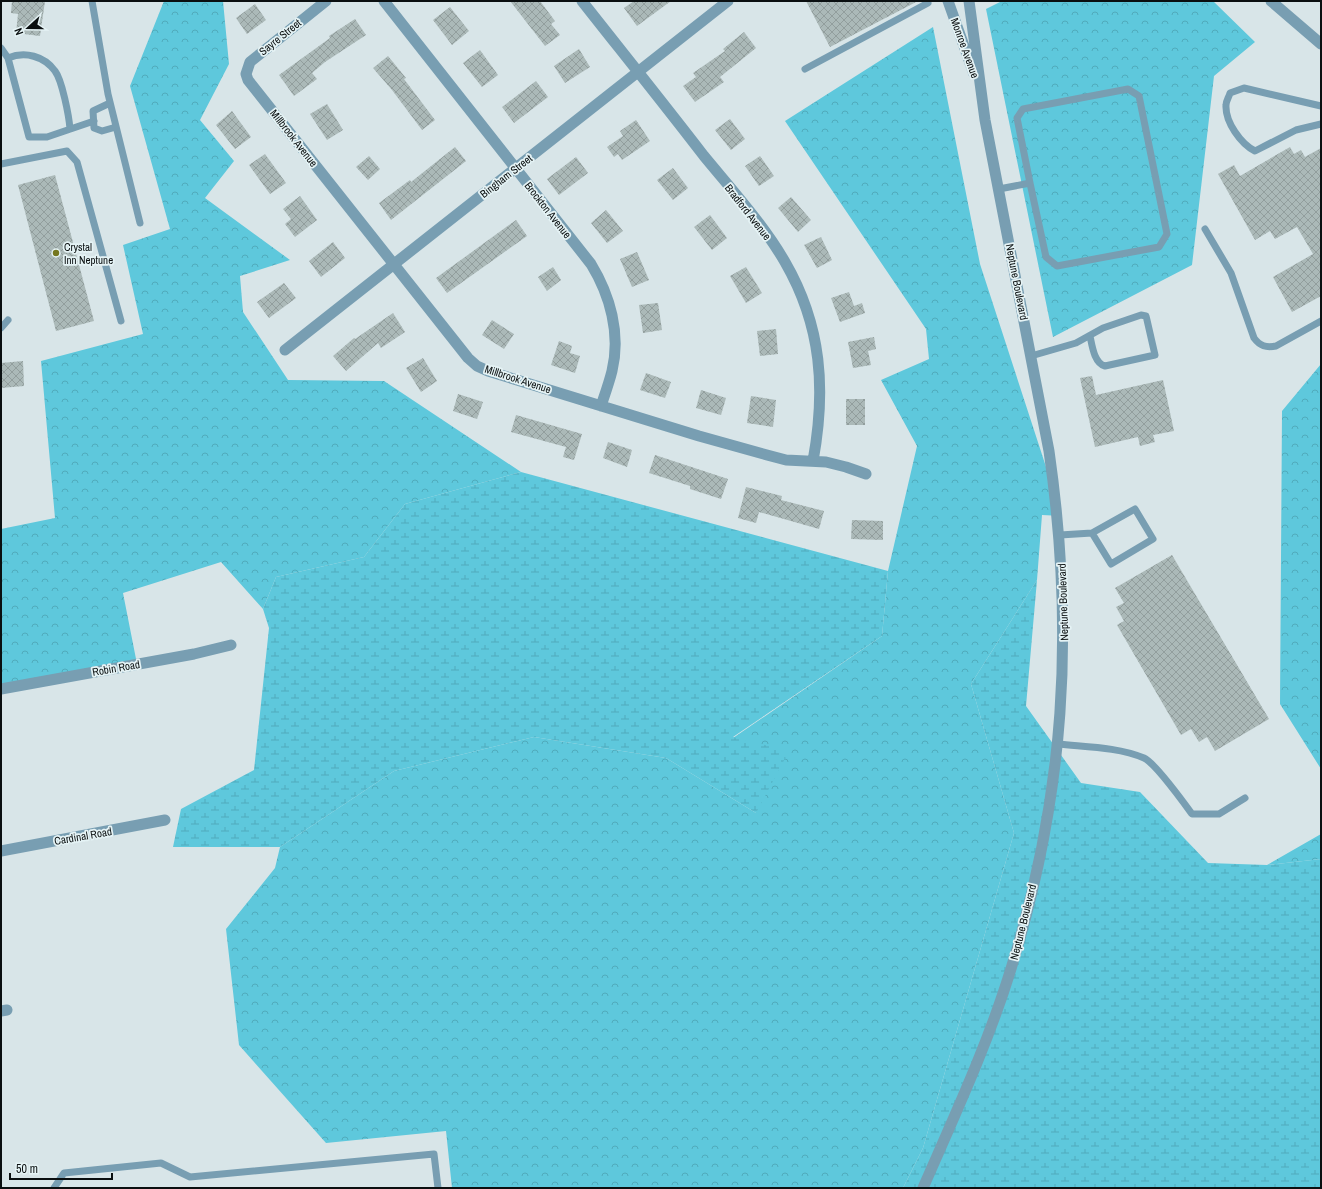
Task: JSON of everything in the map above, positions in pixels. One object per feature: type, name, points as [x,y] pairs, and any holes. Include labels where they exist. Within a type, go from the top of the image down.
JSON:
[{"type":"street","name":"Sayre Street","points":[[248,80],[246,74],[250,62],[326,1]]},
{"type":"street","name":"Brockton Avenue","points":[[384,1],[592,264],[600,278],[614,324],[615,356],[601,406]]},
{"type":"street","name":"Bradford Avenue","points":[[582,1],[769,238],[785,262],[798,287],[811,325],[820,370],[821,404],[813,461]]},
{"type":"street","name":"Bingham Street","points":[[285,350],[728,1]]},
{"type":"street","name":"Monroe Avenue","points":[[948,1],[982,95]]},
{"type":"street","name":"Neptune Boulevard","points":[[923,1188],[976,1065],[1010,973],[1020,939],[1042,848],[1050,807],[1058,744],[1064,649],[1064,605],[1060,535],[1050,451],[982,95],[969,1]]},
{"type":"street","points":[[1271,1],[1321,44]]},
{"type":"street","name":"Millbrook Avenue","points":[[248,80],[464,353],[477,366],[601,406],[767,455],[786,460],[813,461],[846,466],[866,474]]},
{"type":"street","name":"Robin Road","points":[[1,689],[194,654],[231,645]]},
{"type":"street","name":"Cardinal Road","points":[[1,851],[165,820]]},
{"type":"lane","points":[[92,1],[110,103],[140,223]]},
{"type":"lane","points":[[805,69],[929,2]]},
{"type":"lane","points":[[1,48],[8,58],[29,137],[47,137],[94,121]]},
{"type":"lane","points":[[8,58],[18,54],[43,58],[56,72],[68,113],[70,128]]},
{"type":"lane","points":[[1321,106],[1244,88],[1230,93],[1226,106],[1231,127],[1246,146],[1255,152],[1296,130],[1321,124]]},
{"type":"lane","points":[[1128,89],[1139,96],[1167,234],[1159,247],[1057,266],[1046,257],[1030,183],[1017,118],[1023,109],[1128,89]]},
{"type":"lane","points":[[110,103],[93,112],[94,128],[102,130],[116,127]]},
{"type":"lane","points":[[1,164],[67,150],[77,162],[121,321]]},
{"type":"lane","points":[[999,189],[1030,183]]},
{"type":"lane","points":[[1206,229],[1231,273],[1252,330],[1259,344],[1267,348],[1276,346],[1321,321]]},
{"type":"lane","points":[[1031,356],[1076,343],[1090,336],[1127,319],[1141,315],[1146,316],[1155,355],[1105,366],[1101,365],[1096,358],[1090,336]]},
{"type":"lane","points":[[1,328],[8,320]]},
{"type":"lane","points":[[1060,535],[1092,533],[1135,509],[1153,539],[1111,564],[1092,533]]},
{"type":"lane","points":[[1058,744],[1115,750],[1145,758],[1168,782],[1192,814],[1219,814],[1245,798]]},
{"type":"lane","points":[[54,1188],[64,1173],[162,1163],[190,1177],[434,1154],[438,1188]]},
{"type":"green space","points":[[164,1],[223,1],[229,64],[200,120],[234,161],[205,198],[290,260],[240,276],[243,312],[288,380],[384,381],[521,472],[405,504],[364,557],[276,577],[263,609],[221,562],[123,593],[137,664],[1,693],[1,529],[55,518],[41,361],[143,334],[123,245],[170,229],[130,86]]},
{"type":"green space","points":[[1002,1],[1213,1],[1255,42],[1214,76],[1192,265],[1053,337],[986,9]]},
{"type":"green space","points":[[933,27],[980,264],[1062,516],[1042,515],[1037,580],[971,684],[1014,833],[923,1148],[903,1188],[452,1188],[446,1131],[326,1143],[239,1045],[226,929],[275,868],[280,847],[394,771],[534,737],[666,758],[756,813],[733,738],[882,636],[888,571],[917,446],[881,380],[929,359],[926,329],[785,121]]},
{"type":"green space","points":[[1321,364],[1321,769],[1280,704],[1282,411]]},
{"type":"green space","points":[[521,472],[888,571],[882,636],[733,737],[789,751],[756,813],[666,758],[534,737],[394,771],[280,847],[173,847],[181,809],[254,770],[269,628],[263,609],[276,577],[364,557],[405,504]]},
{"type":"green space","points":[[1037,580],[1026,706],[1081,783],[1140,792],[1208,863],[1267,865],[1321,859],[1321,1188],[903,1188],[923,1148],[1014,833],[971,684]]},
{"type":"green space","points":[[1321,834],[1321,859],[1267,865]]},
{"type":"building","points":[[12,1],[45,1],[40,36],[16,33],[18,14],[11,13]]},
{"type":"building","points":[[510,1],[540,1],[555,21],[551,24],[560,35],[545,46]]},
{"type":"building","points":[[634,1],[671,1],[637,26],[624,8]]},
{"type":"building","points":[[806,1],[918,1],[830,47]]},
{"type":"building","points":[[255,4],[266,20],[247,34],[236,18]]},
{"type":"building","points":[[450,7],[469,31],[452,45],[433,20]]},
{"type":"building","points":[[355,19],[366,35],[325,62],[312,73],[317,79],[294,96],[279,75],[330,38],[329,36]]},
{"type":"building","points":[[744,32],[756,48],[720,77],[724,82],[695,102],[683,86],[696,77],[693,73],[725,51],[723,49]]},
{"type":"building","points":[[579,49],[590,67],[565,83],[554,66]]},
{"type":"building","points":[[480,50],[498,75],[482,87],[463,63]]},
{"type":"building","points":[[388,56],[406,78],[404,79],[435,120],[422,130],[392,90],[373,68]]},
{"type":"building","points":[[536,81],[548,97],[514,123],[502,107]]},
{"type":"building","points":[[327,104],[343,130],[327,140],[310,114]]},
{"type":"building","points":[[232,111],[251,137],[235,149],[216,125]]},
{"type":"building","points":[[730,119],[745,139],[731,150],[715,130]]},
{"type":"building","points":[[636,120],[650,141],[622,160],[618,154],[614,157],[607,147],[623,136],[620,131]]},
{"type":"building","points":[[455,147],[466,161],[391,220],[379,203],[410,180],[411,182]]},
{"type":"building","points":[[1290,147],[1294,154],[1301,150],[1305,157],[1321,148],[1321,296],[1292,312],[1273,277],[1313,254],[1297,227],[1275,239],[1270,231],[1255,240],[1218,174],[1234,165],[1240,176]]},
{"type":"building","points":[[265,154],[286,183],[270,194],[249,165]]},
{"type":"building","points":[[369,156],[380,169],[368,180],[356,167]]},
{"type":"building","points":[[760,156],[774,176],[759,186],[745,166]]},
{"type":"building","points":[[576,157],[588,173],[559,195],[547,179]]},
{"type":"building","points":[[673,168],[688,188],[673,200],[657,180]]},
{"type":"building","name":"Crystal Inn Neptune","points":[[55,175],[94,321],[56,331],[18,185]]},
{"type":"building","points":[[300,196],[317,220],[295,237],[285,224],[291,219],[283,209]]},
{"type":"building","points":[[791,197],[811,220],[798,232],[778,208]]},
{"type":"building","points":[[606,210],[623,231],[607,243],[591,223]]},
{"type":"building","points":[[710,215],[727,238],[712,250],[694,227]]},
{"type":"building","points":[[516,220],[527,236],[447,293],[436,278]]},
{"type":"building","points":[[821,237],[832,260],[817,268],[804,245]]},
{"type":"building","points":[[333,242],[345,258],[321,277],[309,261]]},
{"type":"building","points":[[637,252],[649,280],[632,287],[620,259]]},
{"type":"building","points":[[553,267],[561,280],[547,291],[538,277]]},
{"type":"building","points":[[746,267],[762,293],[746,303],[730,276]]},
{"type":"building","points":[[284,283],[296,298],[269,318],[257,302]]},
{"type":"building","points":[[849,292],[854,306],[862,303],[865,313],[840,322],[831,298]]},
{"type":"building","points":[[658,303],[662,330],[643,333],[639,305]]},
{"type":"building","points":[[393,313],[405,332],[381,348],[378,343],[346,371],[333,356],[354,338],[355,339]]},
{"type":"building","points":[[492,320],[514,334],[504,349],[482,335]]},
{"type":"building","points":[[776,329],[778,354],[760,356],[757,331]]},
{"type":"building","points":[[874,337],[876,349],[868,351],[871,365],[853,368],[848,342]]},
{"type":"building","points":[[559,341],[572,346],[570,353],[580,356],[575,373],[551,365]]},
{"type":"building","points":[[423,358],[437,381],[421,392],[406,368]]},
{"type":"building","points":[[23,361],[24,386],[1,388],[1,363]]},
{"type":"building","points":[[646,373],[671,382],[665,398],[640,390]]},
{"type":"building","points":[[1092,376],[1096,395],[1163,380],[1174,431],[1153,435],[1155,442],[1140,446],[1138,437],[1095,447],[1080,378]]},
{"type":"building","points":[[701,390],[726,398],[721,415],[696,408]]},
{"type":"building","points":[[458,394],[483,402],[477,419],[453,411]]},
{"type":"building","points":[[751,396],[776,400],[773,427],[747,423]]},
{"type":"building","points":[[846,399],[865,399],[865,425],[846,425]]},
{"type":"building","points":[[516,415],[582,434],[574,460],[563,457],[566,447],[511,432]]},
{"type":"building","points":[[608,442],[632,450],[627,467],[603,458]]},
{"type":"building","points":[[655,455],[728,479],[721,499],[690,489],[690,486],[649,473]]},
{"type":"building","points":[[746,487],[782,496],[781,500],[824,511],[819,529],[759,512],[756,523],[738,518]]},
{"type":"building","points":[[852,520],[883,521],[883,540],[851,539]]},
{"type":"building","points":[[1172,555],[1269,719],[1215,751],[1207,737],[1199,742],[1191,729],[1181,735],[1117,625],[1124,621],[1116,607],[1124,603],[1115,588]]},
{"type":"place","name":"Crystal Inn Neptune","points":[[56,253]]}]
